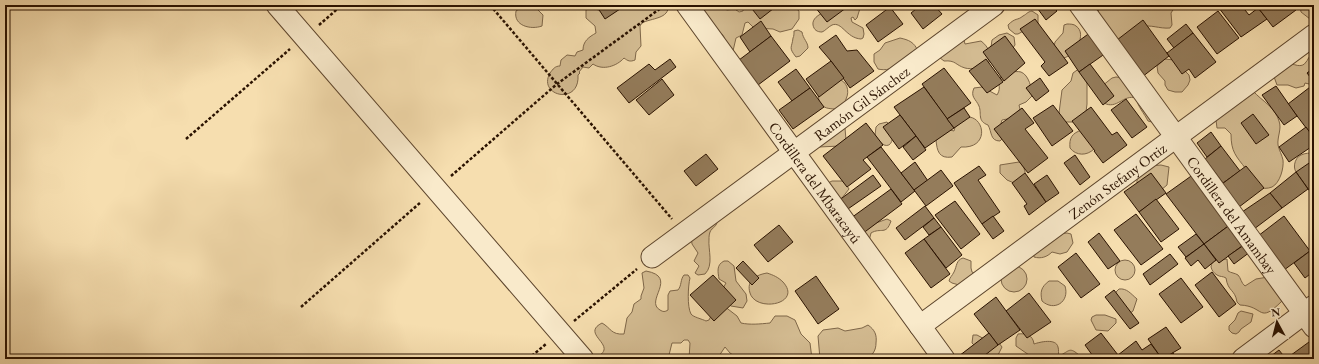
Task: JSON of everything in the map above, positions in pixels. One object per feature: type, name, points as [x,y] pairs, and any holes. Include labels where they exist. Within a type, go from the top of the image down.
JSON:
[{"type":"street","points":[[277,5],[583,359]]},
{"type":"street","name":"Cordillera del Mbaracayú","points":[[687,5],[944,359]]},
{"type":"street","name":"Ramón Gil Sánchez","points":[[652,257],[994,5]]},
{"type":"street","name":"Cordillera del Amambay","points":[[1080,5],[1176,137],[1311,315]]},
{"type":"street","name":"Zenón Stefany Ortiz","points":[[920,326],[1314,35]]},
{"type":"street","points":[[1243,359],[1311,315]]},
{"type":"path","points":[[186,139],[342,5]]},
{"type":"path","points":[[490,5],[684,234]]},
{"type":"path","points":[[302,307],[557,84],[665,5]]},
{"type":"path","points":[[528,359],[652,257]]},
{"type":"shaded area","points":[[522,5],[539,5],[536,8],[543,15],[542,26],[528,27],[524,26],[517,20],[516,11],[523,6]]},
{"type":"shaded area","points":[[616,5],[668,5],[668,10],[663,16],[646,21],[640,26],[641,46],[636,52],[635,60],[629,61],[624,58],[610,67],[601,67],[593,64],[589,68],[583,67],[579,72],[577,85],[573,91],[567,94],[554,92],[549,87],[548,81],[550,73],[555,67],[560,66],[561,60],[567,55],[575,56],[577,52],[583,50],[585,42],[596,33],[595,26],[586,18],[586,10],[593,8],[600,11]]},
{"type":"shaded area","points":[[690,5],[709,5],[712,9],[720,6],[727,10],[735,9],[739,12],[743,11],[744,5],[787,5],[799,11],[799,19],[792,29],[780,32],[773,29],[754,28],[748,22],[745,23],[742,35],[736,38],[733,51],[724,41],[722,34],[714,35]]},
{"type":"shaded area","points":[[846,5],[861,5],[857,18],[855,20],[853,17],[851,18],[852,22],[863,28],[863,38],[861,39],[852,36],[836,24],[822,32],[815,29],[813,21],[816,17],[825,12]]},
{"type":"shaded area","points":[[1103,5],[1176,5],[1171,13],[1172,25],[1170,28],[1148,26],[1141,27],[1116,41],[1103,25],[1099,16],[1099,7]]},
{"type":"shaded area","points":[[1300,5],[1314,5],[1314,22],[1312,22],[1301,12]]},
{"type":"shaded area","points":[[1032,11],[1038,15],[1038,23],[1018,34],[1015,34],[1009,29],[1008,25]]},
{"type":"shaded area","points":[[1067,24],[1076,26],[1081,34],[1075,50],[1067,57],[1063,58],[1054,47],[1055,42],[1063,33],[1064,25]]},
{"type":"shaded area","points":[[798,30],[802,32],[808,48],[800,56],[796,57],[791,48],[794,31]]},
{"type":"shaded area","points":[[1007,33],[1014,37],[1015,45],[1012,49],[991,47],[992,40],[999,35]]},
{"type":"shaded area","points":[[900,38],[911,42],[915,45],[918,51],[895,67],[884,70],[878,69],[874,62],[874,54],[880,50],[885,43]]},
{"type":"shaded area","points":[[964,40],[965,44],[981,41],[984,43],[990,55],[988,65],[968,69],[953,62],[944,61],[935,54]]},
{"type":"shaded area","points":[[1314,55],[1314,74],[1309,84],[1305,83],[1304,86],[1296,88],[1288,85],[1277,85],[1273,74],[1287,62],[1300,66],[1307,61],[1310,56]]},
{"type":"shaded area","points":[[1165,59],[1174,60],[1189,75],[1190,80],[1188,85],[1182,92],[1168,90],[1165,85],[1165,81],[1158,73],[1157,66]]},
{"type":"shaded area","points":[[1080,68],[1087,81],[1086,112],[1073,122],[1065,122],[1060,117],[1059,113],[1062,90],[1071,81],[1073,73]]},
{"type":"shaded area","points":[[1008,72],[1020,72],[1026,76],[1030,82],[1032,96],[1026,102],[1019,105],[1020,109],[1017,117],[1002,120],[1000,127],[1002,139],[997,141],[993,138],[988,125],[982,121],[980,117],[980,109],[973,96],[973,91],[974,88],[982,87],[997,95],[999,91],[999,80]]},
{"type":"shaded area","points":[[1112,78],[1124,78],[1156,123],[1148,121],[1136,98],[1127,98],[1113,105],[1104,103],[1102,86]]},
{"type":"shaded area","points":[[838,79],[846,84],[848,90],[843,104],[837,109],[822,106],[819,100],[818,91]]},
{"type":"shaded area","points":[[1253,91],[1275,112],[1280,124],[1278,145],[1283,160],[1283,167],[1281,175],[1275,185],[1269,188],[1257,189],[1233,150],[1231,134],[1225,128],[1217,128],[1216,120]]},
{"type":"shaded area","points":[[967,117],[973,118],[978,122],[982,132],[980,138],[977,143],[970,146],[961,147],[952,157],[944,157],[938,151],[936,140],[950,130],[954,131],[956,123]]},
{"type":"shaded area","points":[[842,121],[845,128],[846,140],[840,146],[819,147]]},
{"type":"shaded area","points":[[887,122],[892,130],[893,136],[891,143],[887,146],[881,143],[875,135],[876,127],[879,124]]},
{"type":"shaded area","points":[[1082,130],[1094,149],[1085,154],[1078,154],[1072,151],[1070,144],[1072,136]]},
{"type":"shaded area","points":[[1314,153],[1314,179],[1298,174],[1294,167],[1295,161],[1303,154]]},
{"type":"shaded area","points":[[1019,162],[1024,168],[1025,176],[1014,183],[1007,180],[1000,173],[1000,165]]},
{"type":"shaded area","points":[[1161,165],[1169,167],[1167,185],[1161,190],[1137,185],[1137,177],[1148,166]]},
{"type":"shaded area","points":[[832,181],[844,181],[849,189],[842,198],[838,199],[828,183]]},
{"type":"shaded area","points":[[717,219],[717,224],[711,230],[709,235],[710,262],[708,270],[705,274],[698,275],[695,273],[699,266],[694,261],[698,253],[692,244],[691,236]]},
{"type":"shaded area","points":[[887,219],[891,221],[889,226],[885,230],[871,233],[868,245],[863,232],[876,223]]},
{"type":"shaded area","points":[[1059,234],[1071,234],[1073,243],[1067,252],[1060,254],[1052,252],[1044,257],[1034,257],[1033,253]]},
{"type":"shaded area","points":[[963,258],[971,261],[972,272],[976,274],[959,285],[952,283],[949,281],[950,278],[958,262]]},
{"type":"shaded area","points":[[1227,259],[1228,271],[1238,275],[1245,286],[1256,279],[1268,277],[1282,301],[1269,312],[1265,313],[1248,306],[1240,305],[1228,286],[1226,278],[1218,276],[1211,267],[1211,264],[1214,261]]},
{"type":"shaded area","points":[[1125,260],[1132,263],[1135,270],[1132,277],[1125,280],[1118,277],[1115,270],[1118,263]]},
{"type":"shaded area","points":[[728,261],[734,266],[736,281],[746,294],[747,301],[743,308],[731,306],[724,301],[722,290],[726,283],[719,279],[718,271],[721,263]]},
{"type":"shaded area","points":[[1014,266],[1023,270],[1027,279],[1023,288],[1014,292],[1005,288],[1001,279],[1005,270]]},
{"type":"shaded area","points":[[646,271],[655,274],[660,278],[661,284],[656,306],[661,311],[664,312],[668,310],[668,295],[670,291],[678,290],[684,275],[688,275],[690,278],[688,302],[692,315],[706,321],[724,306],[737,316],[741,323],[744,324],[770,323],[775,316],[787,316],[795,320],[801,334],[810,343],[812,359],[737,359],[725,347],[717,359],[689,359],[690,343],[688,340],[684,340],[681,343],[672,343],[668,359],[595,359],[602,354],[604,350],[602,343],[595,333],[597,326],[602,323],[616,333],[624,334],[627,318],[632,312],[634,304],[641,299],[644,288],[642,273]]},
{"type":"shaded area","points":[[767,273],[781,280],[788,290],[787,296],[783,300],[776,303],[760,303],[754,299],[750,293],[749,285],[751,281],[759,275]]},
{"type":"shaded area","points":[[1049,281],[1058,281],[1065,286],[1065,297],[1060,304],[1051,306],[1042,301],[1042,290],[1044,285]]},
{"type":"shaded area","points":[[1119,289],[1127,290],[1137,299],[1133,311],[1129,314],[1115,300],[1116,292]]},
{"type":"shaded area","points":[[1241,311],[1253,314],[1251,322],[1236,334],[1232,333],[1229,330],[1229,326]]},
{"type":"shaded area","points":[[1096,315],[1105,315],[1116,319],[1116,323],[1108,331],[1096,330],[1091,320],[1092,317]]},
{"type":"shaded area","points":[[868,325],[874,331],[876,338],[875,350],[869,357],[864,359],[845,360],[820,359],[818,336],[823,330],[838,328],[845,331],[862,328]]},
{"type":"shaded area","points":[[1018,334],[1029,335],[1034,344],[1048,341],[1054,342],[1057,344],[1059,356],[1071,350],[1080,356],[1093,355],[1096,359],[1029,359],[1029,355],[1016,346],[1016,338]]},
{"type":"shaded area","points":[[973,335],[977,335],[988,341],[999,343],[1002,347],[996,359],[985,359],[983,354],[972,343]]},
{"type":"building","points":[[596,5],[626,5],[605,19]]},
{"type":"building","points":[[732,5],[743,5],[736,10]]},
{"type":"building","points":[[749,5],[778,5],[760,19]]},
{"type":"building","points":[[819,5],[850,5],[827,22],[815,7]]},
{"type":"building","points":[[913,5],[934,5],[942,14],[923,29],[911,13],[916,9]]},
{"type":"building","points":[[1035,5],[1052,5],[1057,11],[1046,20]]},
{"type":"building","points":[[1223,5],[1241,5],[1249,15],[1258,8],[1267,19],[1241,37],[1219,8]]},
{"type":"building","points":[[1256,5],[1292,5],[1296,10],[1273,27]]},
{"type":"building","points":[[890,7],[903,24],[878,42],[866,25]]},
{"type":"building","points":[[1218,11],[1239,38],[1217,54],[1197,27]]},
{"type":"building","points":[[1035,19],[1068,63],[1049,76],[1041,66],[1045,62],[1020,29]]},
{"type":"building","points":[[1143,20],[1169,56],[1142,77],[1117,40]]},
{"type":"building","points":[[761,21],[771,36],[750,52],[740,37]]},
{"type":"building","points":[[1186,24],[1193,33],[1174,48],[1167,39]]},
{"type":"building","points":[[1091,32],[1106,53],[1079,72],[1065,51]]},
{"type":"building","points":[[1193,33],[1216,62],[1195,78],[1189,69],[1182,74],[1167,53]]},
{"type":"building","points":[[836,35],[847,51],[857,50],[874,71],[850,88],[819,47]]},
{"type":"building","points":[[771,36],[790,61],[758,85],[739,60]]},
{"type":"building","points":[[1005,36],[1025,63],[1004,81],[983,52]]},
{"type":"building","points":[[670,59],[676,67],[629,103],[617,88],[649,64],[655,70]]},
{"type":"building","points":[[986,59],[1003,82],[987,93],[969,71]]},
{"type":"building","points":[[831,61],[844,78],[819,97],[806,79]]},
{"type":"building","points":[[1090,64],[1114,96],[1103,105],[1079,72]]},
{"type":"building","points":[[944,68],[971,103],[947,119],[922,84]]},
{"type":"building","points":[[1314,68],[1314,82],[1307,73]]},
{"type":"building","points":[[796,69],[810,88],[792,101],[778,82]]},
{"type":"building","points":[[1040,78],[1049,91],[1036,101],[1026,88]]},
{"type":"building","points":[[662,79],[674,95],[649,115],[636,100]]},
{"type":"building","points":[[1314,84],[1314,130],[1310,133],[1288,104]]},
{"type":"building","points":[[1276,86],[1297,116],[1284,125],[1262,95]]},
{"type":"building","points":[[924,87],[954,128],[925,148],[894,107]]},
{"type":"building","points":[[810,88],[824,107],[793,129],[779,110]]},
{"type":"building","points":[[1126,99],[1147,127],[1132,138],[1111,110]]},
{"type":"building","points":[[1053,105],[1073,131],[1052,146],[1033,118]]},
{"type":"building","points":[[1091,107],[1112,135],[1117,132],[1127,145],[1103,163],[1072,121]]},
{"type":"building","points":[[964,108],[970,117],[954,128],[947,119]]},
{"type":"building","points":[[1022,108],[1034,123],[1025,129],[1048,158],[1028,173],[994,129]]},
{"type":"building","points":[[1253,114],[1269,135],[1256,144],[1241,123]]},
{"type":"building","points":[[900,115],[916,136],[899,149],[883,127]]},
{"type":"building","points":[[866,123],[883,145],[863,160],[871,169],[847,187],[823,156]]},
{"type":"building","points":[[1306,127],[1314,138],[1314,145],[1289,162],[1279,147]]},
{"type":"building","points":[[1211,132],[1221,146],[1207,157],[1197,143]]},
{"type":"building","points":[[916,136],[926,150],[913,160],[903,147]]},
{"type":"building","points":[[1221,146],[1240,171],[1223,183],[1205,159]]},
{"type":"building","points":[[881,147],[915,191],[901,202],[867,157]]},
{"type":"building","points":[[706,154],[718,169],[696,186],[684,171]]},
{"type":"building","points":[[1075,155],[1090,177],[1080,185],[1064,163]]},
{"type":"building","points":[[1312,161],[1314,164],[1314,197],[1296,172]]},
{"type":"building","points":[[915,162],[928,181],[914,190],[901,173]]},
{"type":"building","points":[[979,166],[986,175],[978,180],[1000,212],[982,224],[954,183]]},
{"type":"building","points":[[1246,166],[1264,188],[1239,207],[1222,184]]},
{"type":"building","points":[[941,170],[953,186],[926,206],[914,190]]},
{"type":"building","points":[[1296,172],[1308,189],[1282,208],[1270,193]]},
{"type":"building","points":[[1025,173],[1046,202],[1029,215],[1024,206],[1027,204],[1012,183]]},
{"type":"building","points":[[1151,173],[1166,193],[1139,212],[1124,192]]},
{"type":"building","points":[[1194,174],[1231,224],[1204,244],[1166,194]]},
{"type":"building","points":[[873,175],[881,186],[845,211],[838,201]]},
{"type":"building","points":[[1047,175],[1059,193],[1046,202],[1034,184]]},
{"type":"building","points":[[891,189],[902,204],[862,234],[851,218]]},
{"type":"building","points":[[1270,193],[1282,208],[1254,229],[1242,212]]},
{"type":"building","points":[[1156,199],[1179,229],[1161,242],[1139,212]]},
{"type":"building","points":[[955,201],[980,234],[961,249],[935,215]]},
{"type":"building","points":[[925,206],[934,218],[905,240],[896,228]]},
{"type":"building","points":[[1136,214],[1163,249],[1141,265],[1114,230]]},
{"type":"building","points":[[993,216],[1004,231],[993,239],[982,224]]},
{"type":"building","points":[[1284,216],[1310,251],[1284,270],[1258,236]]},
{"type":"building","points":[[934,218],[941,227],[929,235],[923,227]]},
{"type":"building","points":[[1231,224],[1246,243],[1219,263],[1204,244]]},
{"type":"building","points":[[779,225],[793,242],[768,262],[754,245]]},
{"type":"building","points":[[941,227],[962,255],[946,268],[924,239]]},
{"type":"building","points":[[1099,233],[1120,261],[1108,269],[1088,242]]},
{"type":"building","points":[[1196,234],[1204,244],[1186,257],[1178,247]]},
{"type":"building","points":[[924,239],[950,274],[931,288],[905,253]]},
{"type":"building","points":[[1204,244],[1216,260],[1205,269],[1198,260],[1191,266],[1185,258]]},
{"type":"building","points":[[1244,245],[1250,252],[1234,264],[1228,256]]},
{"type":"building","points":[[1310,251],[1314,256],[1314,271],[1305,278],[1294,263]]},
{"type":"building","points":[[1076,253],[1100,284],[1081,298],[1058,267]]},
{"type":"building","points":[[1170,254],[1178,264],[1150,285],[1143,274]]},
{"type":"building","points":[[743,261],[759,278],[752,285],[736,268]]},
{"type":"building","points":[[1212,272],[1236,304],[1219,317],[1195,285]]},
{"type":"building","points":[[713,275],[736,300],[714,321],[690,295]]},
{"type":"building","points":[[816,276],[839,309],[818,324],[795,291]]},
{"type":"building","points":[[1181,278],[1203,307],[1181,323],[1159,294]]},
{"type":"building","points":[[1114,290],[1139,323],[1130,329],[1105,297]]},
{"type":"building","points":[[1029,293],[1051,322],[1027,338],[1006,311]]},
{"type":"building","points":[[996,297],[1020,330],[998,345],[974,314]]},
{"type":"building","points":[[1166,327],[1181,348],[1162,359],[1148,339]]},
{"type":"building","points":[[989,333],[998,345],[980,359],[955,359]]},
{"type":"building","points":[[1101,333],[1121,359],[1095,359],[1085,345]]},
{"type":"building","points":[[1136,341],[1142,350],[1151,344],[1162,359],[1121,359],[1118,355]]},
{"type":"building","points":[[1309,342],[1314,349],[1314,359],[1287,358]]},
{"type":"building","points":[[1279,350],[1286,359],[1267,359]]},
{"type":"building","points":[[1173,353],[1178,359],[1164,359]]},
{"type":"building","points":[[1051,355],[1054,359],[1046,359]]}]
